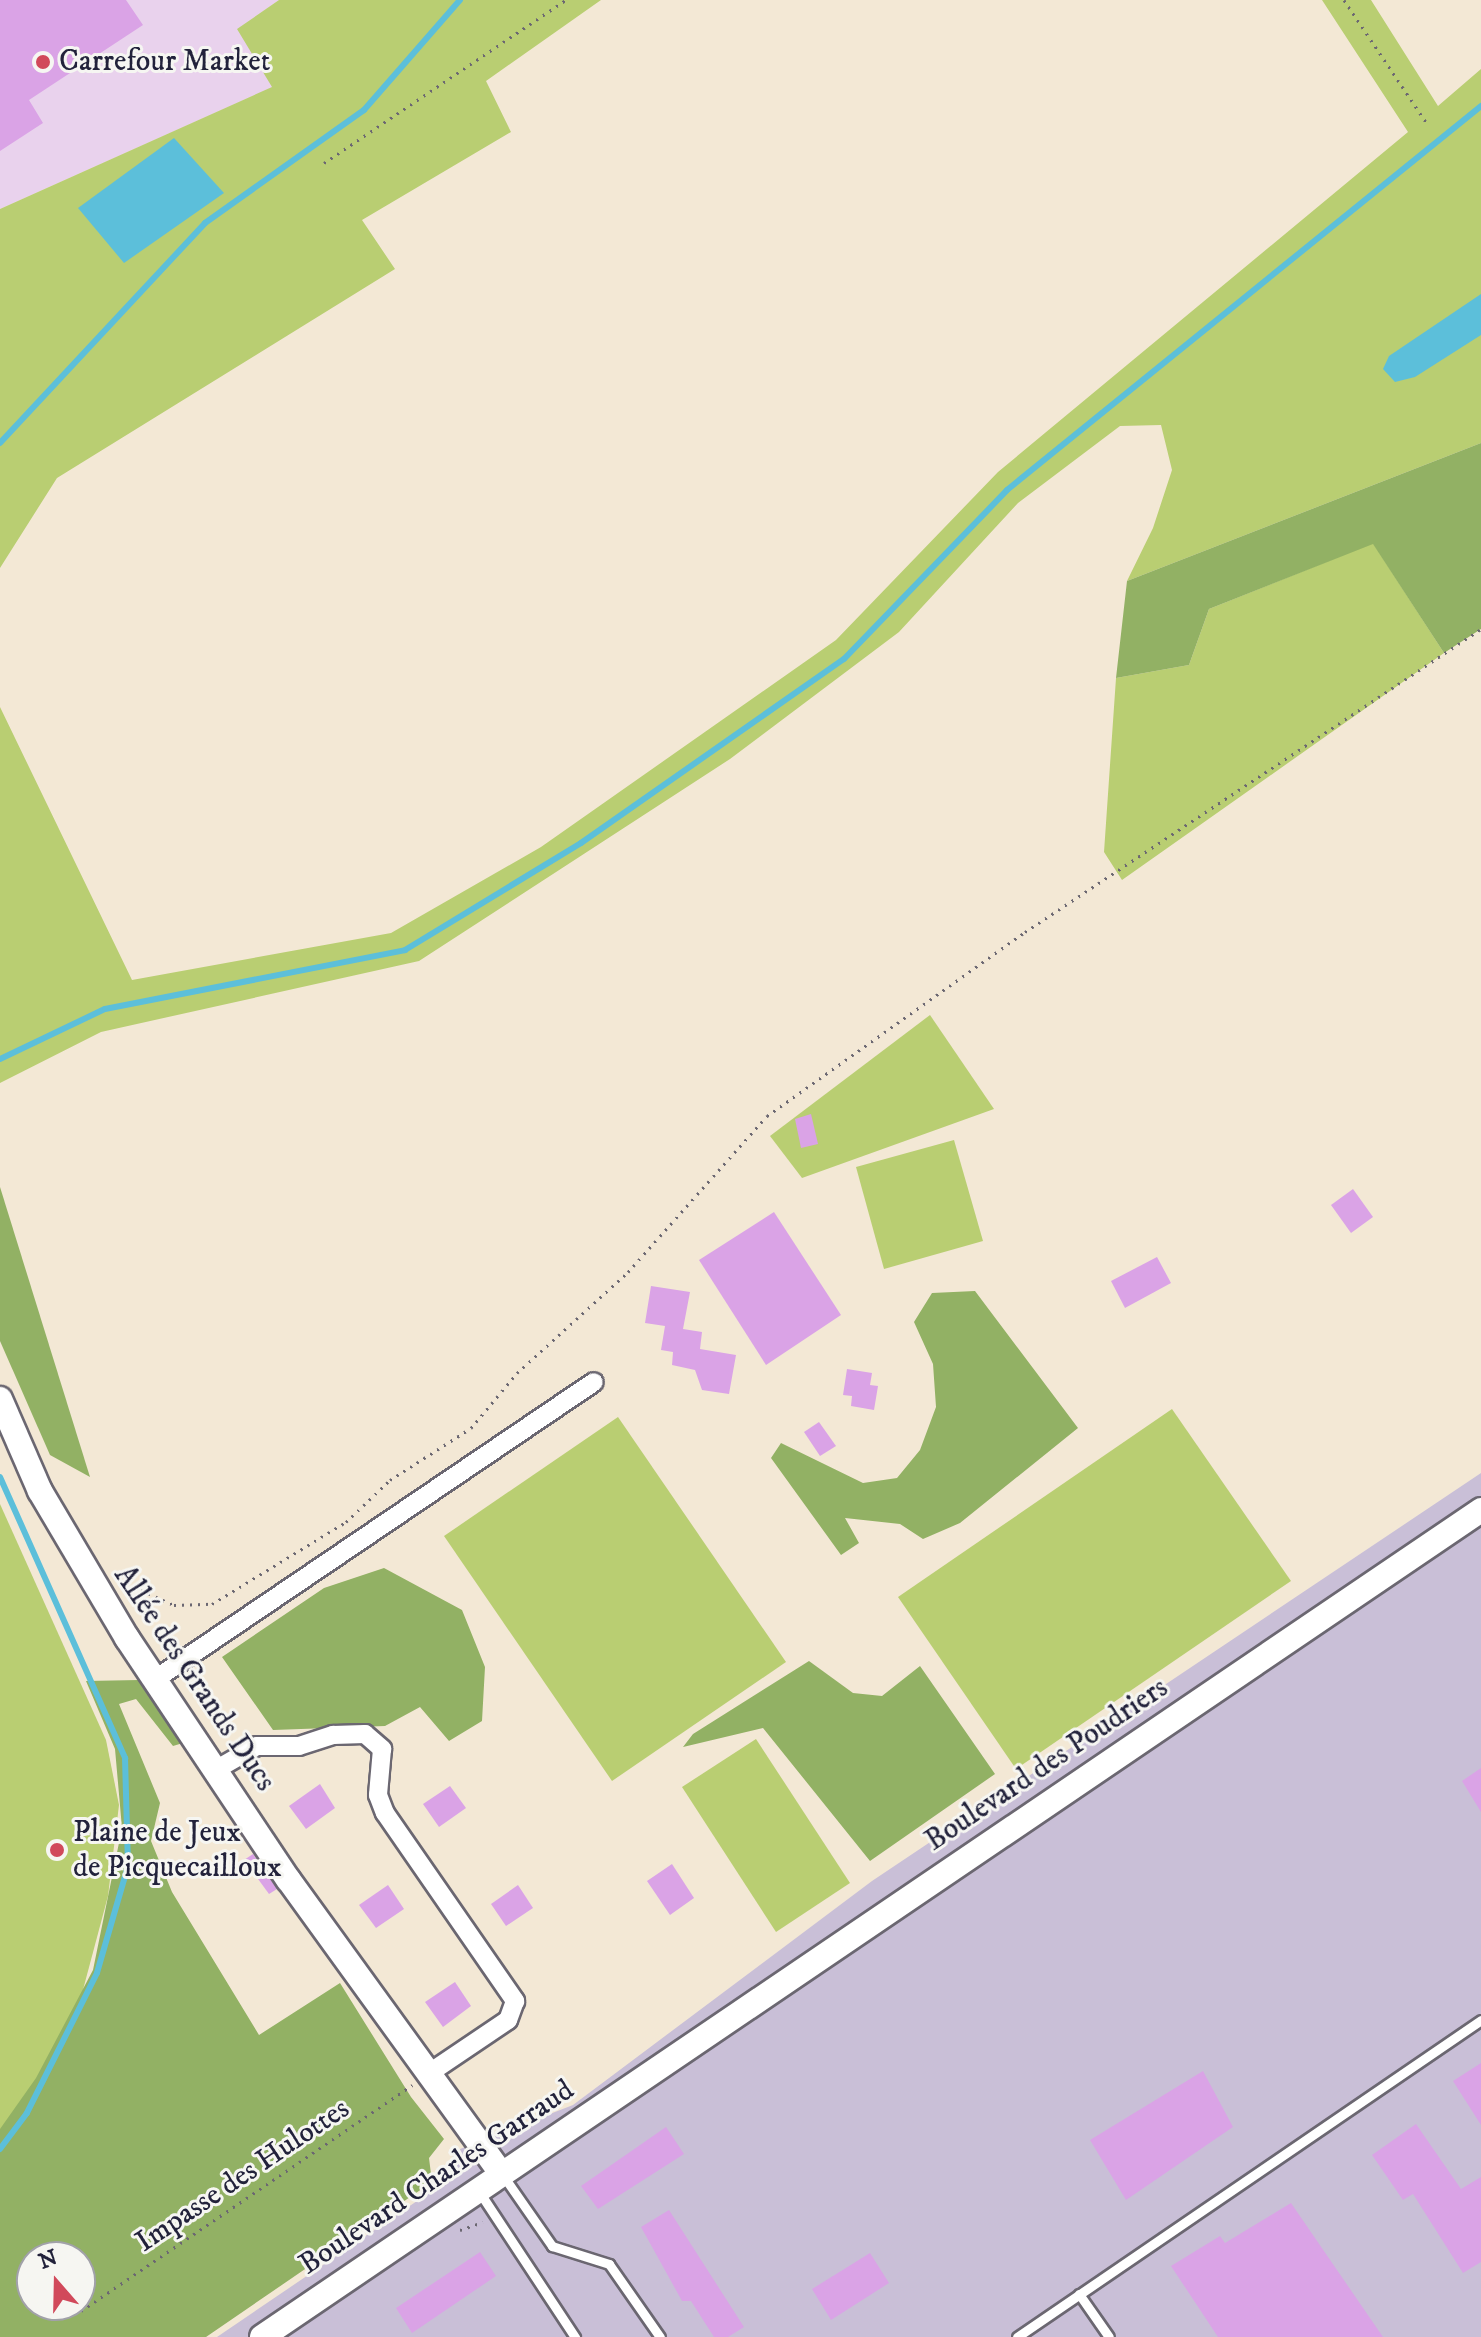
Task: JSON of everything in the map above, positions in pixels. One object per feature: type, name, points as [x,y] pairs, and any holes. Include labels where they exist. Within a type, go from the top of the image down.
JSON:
[{"type":"main road","name":"Allée des Grands Ducs","points":[[2,1409],[46,1503],[154,1680],[217,1769],[288,1879],[501,2173]]},
{"type":"main road","name":"Boulevard des Poudriers","points":[[649,2073],[1481,1510]]},
{"type":"main road","name":"Boulevard Charles Garraud","points":[[262,2337],[649,2073]]},
{"type":"street","points":[[154,1680],[594,1382]]},
{"type":"street","points":[[217,1769],[257,1746],[299,1746],[333,1735],[365,1734],[382,1749],[385,1770],[378,1795],[385,1813],[515,2001],[508,2020],[428,2074]]},
{"type":"lane","points":[[1017,2337],[1481,2020]]},
{"type":"lane","points":[[501,2173],[552,2246],[609,2264],[660,2337]]},
{"type":"lane","points":[[477,2190],[575,2337]]},
{"type":"lane","points":[[1079,2294],[1109,2337]]},
{"type":"path","points":[[324,163],[566,0]]},
{"type":"path","points":[[1344,0],[1428,125]]},
{"type":"path","points":[[111,1570],[118,1579],[174,1605],[212,1604],[346,1522],[390,1480],[471,1428],[517,1373],[628,1272],[767,1116],[1025,932],[1481,629]]},
{"type":"path","name":"Impasse des Hulottes","points":[[96,2301],[428,2074]]},
{"type":"shaded area","points":[[0,0],[279,0],[238,29],[273,87],[0,209]]},
{"type":"shaded area","points":[[1481,1473],[1481,2337],[217,2337],[442,2184],[455,2151],[573,2105],[872,1881]]},
{"type":"green space","points":[[279,0],[601,0],[486,81],[511,132],[362,220],[395,269],[57,478],[0,568],[0,209],[272,87],[237,29]]},
{"type":"green space","points":[[1322,0],[1371,0],[1438,106],[1481,69],[1481,443],[1127,581],[1153,528],[1172,470],[1161,425],[1120,426],[1018,503],[899,632],[730,759],[419,961],[101,1032],[0,1083],[0,707],[132,980],[391,933],[541,847],[836,640],[998,472],[1408,132]]},
{"type":"green space","points":[[1481,443],[1481,629],[1444,653],[1373,544],[1209,609],[1189,665],[1116,678],[1127,581]]},
{"type":"green space","points":[[1373,543],[1444,653],[1122,880],[1104,852],[1116,678],[1189,665],[1209,609]]},
{"type":"green space","points":[[930,1015],[994,1109],[802,1178],[770,1136]]},
{"type":"green space","points":[[954,1140],[983,1241],[884,1269],[856,1167]]},
{"type":"green space","points":[[0,1187],[90,1477],[50,1455],[0,1341]]},
{"type":"green space","points":[[975,1291],[1078,1428],[960,1523],[923,1539],[900,1524],[845,1518],[859,1543],[841,1555],[771,1458],[781,1443],[863,1483],[897,1478],[920,1450],[936,1407],[933,1364],[914,1322],[932,1293]]},
{"type":"green space","points":[[1172,1409],[1291,1581],[1016,1769],[898,1597]]},
{"type":"green space","points":[[618,1417],[786,1662],[612,1781],[444,1536]]},
{"type":"green space","name":"Plaine de Jeux de Picquecailloux","points":[[0,1504],[106,1740],[119,1805],[108,1896],[76,2016],[42,2085],[0,2130]]},
{"type":"green space","points":[[384,1568],[462,1610],[485,1667],[482,1721],[449,1741],[420,1707],[385,1726],[273,1730],[222,1657],[324,1588]]},
{"type":"green space","points":[[809,1661],[853,1693],[882,1696],[920,1666],[995,1774],[870,1861],[763,1728],[683,1747],[693,1734]]},
{"type":"green space","points":[[139,1680],[183,1743],[173,1746],[136,1699],[119,1704],[160,1803],[151,1841],[172,1892],[259,2035],[340,1983],[411,2097],[444,2139],[429,2158],[432,2182],[206,2337],[0,2337],[0,2129],[36,2078],[93,1970],[122,1828],[115,1749],[86,1681]]},
{"type":"green space","points":[[756,1739],[850,1883],[776,1932],[682,1787]]},
{"type":"water","points":[[174,138],[224,193],[124,263],[78,208]]},
{"type":"water","points":[[1481,294],[1481,335],[1415,377],[1395,382],[1383,369],[1389,356]]},
{"type":"building","name":"Carrefour Market","points":[[0,0],[126,0],[143,25],[29,100],[43,123],[0,151]]},
{"type":"building","points":[[811,1114],[818,1144],[801,1148],[795,1119]]},
{"type":"building","points":[[1353,1189],[1373,1217],[1351,1233],[1331,1205]]},
{"type":"building","points":[[774,1212],[841,1315],[766,1365],[699,1260]]},
{"type":"building","points":[[1157,1257],[1171,1283],[1125,1308],[1111,1281]]},
{"type":"building","points":[[651,1286],[690,1292],[683,1329],[702,1332],[700,1349],[736,1355],[729,1394],[702,1390],[695,1370],[672,1365],[673,1352],[661,1350],[665,1326],[645,1323]]},
{"type":"building","points":[[847,1369],[872,1373],[870,1385],[878,1386],[874,1410],[851,1406],[852,1396],[843,1395]]},
{"type":"building","points":[[819,1422],[836,1446],[820,1456],[804,1432]]},
{"type":"building","points":[[1481,1768],[1481,1812],[1462,1781]]},
{"type":"building","points":[[320,1784],[335,1808],[306,1829],[289,1806]]},
{"type":"building","points":[[450,1786],[466,1808],[439,1827],[423,1804]]},
{"type":"building","points":[[253,1854],[277,1889],[269,1894],[244,1860]]},
{"type":"building","points":[[672,1864],[694,1898],[670,1915],[647,1881]]},
{"type":"building","points":[[388,1885],[404,1909],[376,1928],[359,1905]]},
{"type":"building","points":[[518,1885],[533,1908],[506,1926],[491,1904]]},
{"type":"building","points":[[455,1982],[471,2006],[443,2027],[425,2002]]},
{"type":"building","points":[[1481,2063],[1481,2125],[1453,2081]]},
{"type":"building","points":[[1203,2071],[1233,2127],[1126,2200],[1090,2140]]},
{"type":"building","points":[[1416,2124],[1461,2189],[1481,2177],[1481,2262],[1463,2273],[1413,2194],[1403,2200],[1372,2155]]},
{"type":"building","points":[[666,2127],[684,2154],[598,2209],[581,2186]]},
{"type":"building","points":[[1291,2203],[1383,2337],[1218,2337],[1171,2266],[1220,2236],[1225,2243]]},
{"type":"building","points":[[669,2210],[744,2327],[728,2337],[714,2337],[691,2301],[682,2301],[641,2227]]},
{"type":"building","points":[[480,2252],[496,2276],[412,2333],[396,2308]]},
{"type":"building","points":[[870,2253],[889,2283],[831,2320],[812,2289]]},
{"type":"waterway","points":[[0,443],[205,223],[364,110],[460,0]]},
{"type":"waterway","points":[[0,1059],[105,1009],[405,950],[581,843],[844,659],[1007,490],[1481,106]]},
{"type":"waterway","points":[[0,1477],[125,1758],[128,1866],[97,1973],[27,2113],[0,2149]]},
{"type":"place","name":"Carrefour Market","points":[[43,62]]},
{"type":"place","name":"Plaine de Jeux de Picquecailloux","points":[[57,1850]]}]
